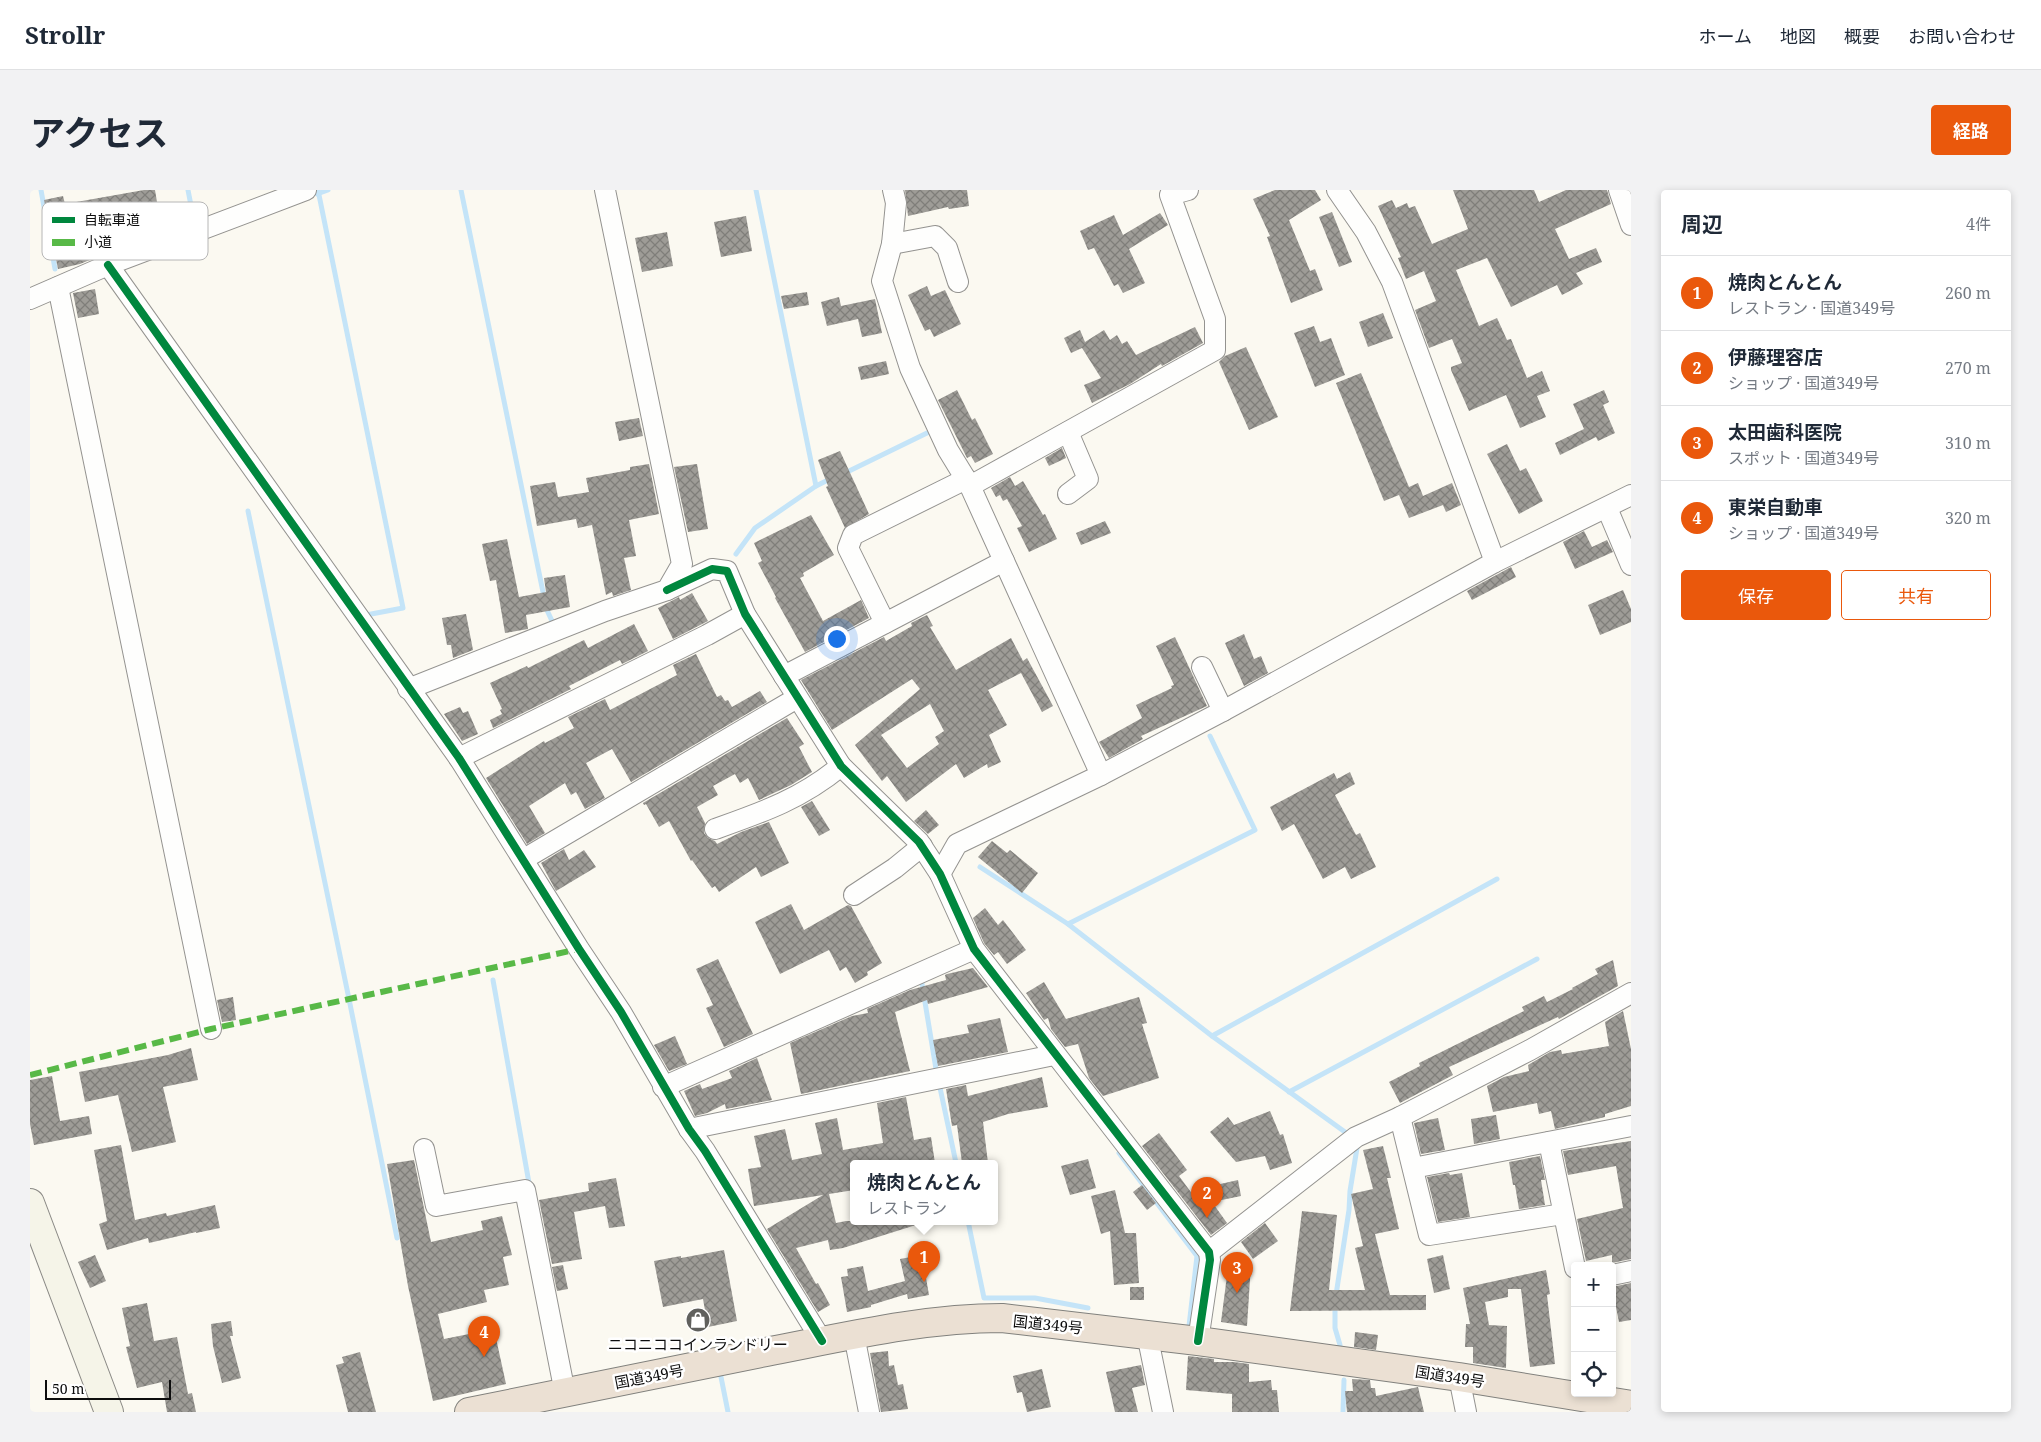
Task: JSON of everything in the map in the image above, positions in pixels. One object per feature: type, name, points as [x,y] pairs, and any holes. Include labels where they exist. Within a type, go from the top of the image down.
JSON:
[{"type":"highway","name":"国道349号","points":[[469,1412],[854,1335],[930,1322],[974,1318],[1002,1318],[1147,1334],[1459,1377],[1604,1406],[1631,1405]]},
{"type":"street","points":[[208,227],[306,190]]},
{"type":"street","points":[[605,190],[682,564],[667,590]]},
{"type":"street","points":[[894,190],[896,203],[892,244],[882,281],[910,368],[948,450],[968,482],[1101,775]]},
{"type":"street","points":[[885,623],[848,548],[853,535],[968,482],[1068,432],[1216,350],[1215,319],[1170,195],[1188,190]]},
{"type":"street","points":[[1337,190],[1366,232],[1392,282],[1495,562]]},
{"type":"street","points":[[1619,190],[1631,225]]},
{"type":"street","points":[[892,244],[935,236],[946,248],[958,282]]},
{"type":"street","points":[[30,299],[121,260]]},
{"type":"street","points":[[108,265],[408,689],[459,758],[620,1012],[689,1129],[705,1151],[822,1341]]},
{"type":"street","points":[[58,287],[211,1030]]},
{"type":"street","points":[[1068,432],[1088,479],[1068,494]]},
{"type":"street","points":[[940,874],[957,844],[1101,775],[1223,711],[1495,562],[1631,495]]},
{"type":"street","points":[[1607,508],[1631,565]]},
{"type":"street","points":[[784,676],[1004,561]]},
{"type":"street","points":[[408,689],[605,611],[667,590],[712,569],[727,571],[744,614],[841,766],[922,846],[940,874],[974,949],[1209,1252],[1210,1260],[1198,1341]]},
{"type":"street","points":[[459,758],[698,639],[744,614]]},
{"type":"street","points":[[1202,667],[1223,711]]},
{"type":"street","points":[[524,860],[797,698]]},
{"type":"street","points":[[715,829],[772,809],[821,782],[841,766]]},
{"type":"street","points":[[854,895],[895,868],[922,846]]},
{"type":"street","points":[[664,1087],[974,949]]},
{"type":"street","points":[[1209,1252],[1356,1137],[1400,1118],[1530,1050],[1631,993]]},
{"type":"street","points":[[689,1129],[1054,1054]]},
{"type":"street","points":[[1400,1118],[1429,1235],[1563,1214]]},
{"type":"street","points":[[1413,1168],[1631,1126]]},
{"type":"street","points":[[1549,1142],[1574,1262]]},
{"type":"street","points":[[424,1149],[436,1206],[525,1190],[565,1393]]},
{"type":"street","points":[[30,1203],[109,1412]]},
{"type":"street","points":[[1616,1274],[1631,1271]]},
{"type":"street","points":[[1147,1334],[1163,1412]]},
{"type":"street","points":[[854,1335],[868,1412]]},
{"type":"street","points":[[1459,1377],[1466,1412]]},
{"type":"building","points":[[144,190],[155,190],[157,202],[76,202]]},
{"type":"building","points":[[905,190],[967,190],[969,206],[949,209],[948,207],[908,216]]},
{"type":"building","points":[[1275,190],[1315,190],[1321,200],[1289,220],[1310,271],[1315,269],[1323,290],[1291,303],[1267,237],[1270,236],[1253,199]]},
{"type":"building","points":[[1453,190],[1534,190],[1539,202],[1566,190],[1607,190],[1611,204],[1555,229],[1569,259],[1596,248],[1602,262],[1576,273],[1583,284],[1562,295],[1557,285],[1511,307],[1487,258],[1456,270],[1479,326],[1497,318],[1507,340],[1511,339],[1527,378],[1542,371],[1550,391],[1537,396],[1546,417],[1520,428],[1506,395],[1469,411],[1451,370],[1451,367],[1462,363],[1452,339],[1429,348],[1415,310],[1436,301],[1424,271],[1406,279],[1398,258],[1401,257],[1378,206],[1392,200],[1396,208],[1407,203],[1409,208],[1415,206],[1432,244],[1468,229]]},
{"type":"building","points":[[63,196],[64,202],[44,202],[44,200]]},
{"type":"building","points":[[1332,212],[1352,262],[1339,267],[1319,217]]},
{"type":"building","points":[[1160,213],[1168,225],[1129,249],[1145,283],[1123,293],[1118,284],[1114,286],[1094,248],[1088,250],[1080,231],[1114,215],[1123,235]]},
{"type":"building","points":[[746,216],[752,251],[721,257],[714,222]]},
{"type":"building","points":[[667,232],[673,266],[642,272],[635,238]]},
{"type":"building","points":[[56,260],[90,260],[80,264],[58,269]]},
{"type":"building","points":[[927,286],[931,296],[945,290],[961,324],[934,337],[930,329],[925,331],[908,295]]},
{"type":"building","points":[[95,289],[99,314],[78,318],[73,293]]},
{"type":"building","points":[[807,292],[809,305],[784,309],[781,296]]},
{"type":"building","points":[[839,297],[841,306],[875,299],[882,333],[862,337],[858,319],[827,326],[821,302]]},
{"type":"building","points":[[1383,313],[1393,338],[1368,347],[1359,322]]},
{"type":"building","points":[[1314,326],[1320,342],[1331,338],[1345,375],[1315,387],[1294,333]]},
{"type":"building","points":[[1195,327],[1203,343],[1092,403],[1084,385],[1101,378],[1082,348],[1071,353],[1064,338],[1080,330],[1085,342],[1104,330],[1110,340],[1117,335],[1122,344],[1127,341],[1136,355]]},
{"type":"building","points":[[1246,347],[1278,417],[1249,430],[1219,362],[1225,356]]},
{"type":"building","points":[[886,361],[889,374],[861,380],[858,367]]},
{"type":"building","points":[[1361,373],[1409,487],[1418,483],[1423,496],[1452,483],[1461,505],[1446,512],[1443,505],[1409,518],[1399,495],[1384,501],[1336,383]]},
{"type":"building","points":[[957,390],[972,420],[975,418],[993,454],[975,463],[971,456],[967,458],[938,400]]},
{"type":"building","points":[[1604,390],[1609,402],[1603,405],[1615,433],[1598,441],[1596,437],[1560,455],[1555,443],[1584,429],[1573,404]]},
{"type":"building","points":[[639,418],[643,436],[619,441],[615,422]]},
{"type":"building","points":[[1507,444],[1520,471],[1526,468],[1543,501],[1519,514],[1487,454]]},
{"type":"building","points":[[1062,448],[1066,458],[1049,466],[1045,458]]},
{"type":"building","points":[[840,451],[869,514],[845,528],[826,487],[828,486],[818,460]]},
{"type":"building","points":[[649,464],[659,514],[629,520],[636,556],[624,558],[631,590],[613,596],[612,592],[606,595],[592,525],[578,528],[576,519],[537,526],[530,486],[555,482],[558,497],[589,492],[586,478],[630,470],[630,467]]},
{"type":"building","points":[[697,464],[708,529],[688,532],[674,467]]},
{"type":"building","points":[[1010,477],[1015,486],[1023,481],[1043,515],[1045,514],[1057,539],[1029,552],[1017,528],[1022,526],[1007,499],[1003,501],[1000,495],[996,497],[991,488]]},
{"type":"building","points":[[811,515],[834,555],[803,573],[804,576],[800,578],[823,621],[861,600],[869,618],[805,652],[758,563],[762,561],[754,543]]},
{"type":"building","points":[[1105,521],[1111,533],[1081,545],[1076,533]]},
{"type":"building","points":[[1584,531],[1592,547],[1607,540],[1613,552],[1575,569],[1563,542]]},
{"type":"building","points":[[507,539],[519,597],[546,592],[544,578],[565,575],[570,607],[526,615],[528,629],[505,633],[496,580],[490,581],[482,544]]},
{"type":"building","points":[[1511,567],[1516,577],[1472,600],[1467,591]]},
{"type":"building","points":[[1623,590],[1631,609],[1631,622],[1600,635],[1588,605]]},
{"type":"building","points":[[692,593],[708,621],[673,639],[658,608],[679,597],[680,600]]},
{"type":"building","points":[[466,614],[473,650],[453,658],[451,645],[447,645],[442,618]]},
{"type":"building","points":[[927,615],[933,626],[930,627],[956,670],[1011,638],[1023,661],[1027,658],[1053,706],[1042,712],[1021,673],[988,690],[1007,725],[989,735],[1001,762],[988,768],[987,764],[964,778],[956,764],[906,802],[887,776],[882,781],[855,745],[920,689],[912,679],[832,730],[801,680],[884,637],[886,641],[912,626],[911,623]],"holes":[[[930,704],[944,731],[935,737],[939,744],[907,768],[881,735]]]},
{"type":"building","points":[[634,624],[648,651],[622,664],[620,660],[569,686],[571,689],[493,728],[490,720],[502,714],[500,710],[502,709],[490,683],[527,666],[528,668],[584,640],[588,648]]},
{"type":"building","points":[[1244,634],[1254,659],[1261,656],[1268,673],[1244,686],[1225,643]]},
{"type":"building","points":[[1175,637],[1207,706],[1141,736],[1143,739],[1109,758],[1099,742],[1142,718],[1136,705],[1172,688],[1171,686],[1174,685],[1156,646]]},
{"type":"building","points":[[696,654],[717,697],[721,695],[725,701],[728,700],[732,707],[760,691],[767,702],[631,782],[612,749],[586,763],[605,798],[585,809],[576,792],[571,795],[565,783],[529,806],[545,833],[527,844],[486,778],[544,741],[545,743],[574,728],[568,717],[605,699],[610,710],[677,675],[673,665]]},
{"type":"building","points":[[460,707],[463,713],[468,711],[478,734],[462,741],[444,714]]},
{"type":"building","points":[[787,718],[804,744],[799,747],[812,772],[791,785],[759,800],[748,778],[740,783],[735,774],[713,786],[718,795],[697,807],[705,823],[704,833],[717,844],[741,832],[769,822],[789,863],[761,877],[756,867],[719,892],[715,886],[712,888],[691,861],[669,821],[659,827],[646,804],[644,805],[643,803]]},
{"type":"building","points":[[1350,772],[1355,784],[1335,795],[1356,835],[1360,833],[1376,867],[1351,879],[1345,867],[1323,879],[1294,824],[1282,831],[1270,807],[1334,773],[1337,779]]},
{"type":"building","points":[[812,801],[830,830],[819,836],[801,807]]},
{"type":"building","points":[[926,810],[939,825],[928,834],[914,821]]},
{"type":"building","points":[[992,841],[1007,853],[1010,850],[1038,873],[1022,893],[978,857]]},
{"type":"building","points":[[564,849],[569,860],[584,850],[596,867],[556,891],[541,863]]},
{"type":"building","points":[[791,904],[804,930],[848,905],[851,906],[882,963],[867,972],[868,975],[855,983],[846,967],[840,971],[829,950],[780,974],[755,922]]},
{"type":"building","points":[[985,908],[998,925],[1003,920],[1026,950],[1007,964],[998,952],[994,955],[984,943],[973,918]]},
{"type":"building","points":[[718,959],[753,1034],[724,1047],[706,1008],[713,1005],[696,969]]},
{"type":"building","points":[[1613,960],[1618,986],[1559,1019],[1558,1017],[1449,1067],[1453,1075],[1400,1103],[1389,1082],[1420,1066],[1419,1063],[1524,1011],[1522,1007],[1544,996],[1547,1002],[1573,989],[1598,974],[1595,969]]},
{"type":"building","points":[[973,968],[988,987],[928,1004],[927,1000],[895,1012],[910,1071],[801,1094],[790,1043],[852,1016],[868,1013],[867,1009],[910,990],[946,980],[945,975],[947,974]]},
{"type":"building","points":[[1044,982],[1066,1019],[1139,997],[1147,1023],[1142,1024],[1159,1078],[1103,1096],[1089,1078],[1078,1044],[1065,1047],[1051,1029],[1048,1018],[1044,1020],[1026,993]]},
{"type":"building","points":[[233,997],[236,1020],[222,1022],[217,1000]]},
{"type":"building","points":[[1623,1011],[1631,1049],[1631,1106],[1605,1114],[1605,1117],[1555,1129],[1551,1111],[1539,1114],[1537,1103],[1493,1112],[1487,1086],[1504,1077],[1529,1071],[1528,1065],[1550,1052],[1561,1050],[1562,1054],[1609,1046],[1605,1022]]},
{"type":"building","points":[[1000,1018],[1008,1052],[938,1066],[933,1040],[969,1033],[967,1025]]},
{"type":"building","points":[[675,1036],[687,1064],[669,1071],[654,1045]]},
{"type":"building","points":[[191,1048],[198,1080],[163,1087],[176,1142],[132,1152],[118,1095],[85,1102],[79,1072],[168,1055]]},
{"type":"building","points":[[757,1058],[772,1100],[726,1109],[725,1104],[707,1113],[695,1116],[684,1091],[700,1084],[702,1089],[732,1078],[729,1071]]},
{"type":"building","points":[[52,1076],[60,1121],[89,1116],[92,1134],[34,1145],[30,1124],[30,1080]]},
{"type":"building","points":[[1042,1077],[1048,1107],[1008,1114],[983,1122],[988,1160],[962,1160],[957,1125],[952,1126],[946,1089],[966,1085],[968,1096]]},
{"type":"building","points":[[906,1097],[914,1140],[931,1137],[935,1160],[850,1160],[850,1191],[829,1194],[836,1223],[850,1221],[850,1225],[916,1225],[843,1248],[830,1250],[828,1240],[796,1248],[830,1305],[818,1312],[767,1229],[823,1195],[754,1206],[748,1169],[761,1167],[754,1136],[785,1129],[792,1160],[822,1154],[815,1123],[837,1118],[843,1150],[883,1143],[877,1103]]},
{"type":"building","points":[[1270,1111],[1280,1135],[1283,1134],[1292,1163],[1270,1170],[1265,1156],[1236,1162],[1210,1132],[1228,1117],[1234,1125]]},
{"type":"building","points":[[1496,1115],[1500,1139],[1474,1144],[1471,1119]]},
{"type":"building","points":[[1438,1118],[1445,1150],[1421,1154],[1414,1123]]},
{"type":"building","points":[[1159,1133],[1187,1170],[1179,1176],[1196,1199],[1216,1185],[1238,1180],[1241,1196],[1212,1202],[1227,1223],[1211,1235],[1142,1146]]},
{"type":"building","points":[[1631,1141],[1631,1259],[1612,1262],[1612,1255],[1586,1261],[1577,1219],[1623,1208],[1616,1166],[1568,1175],[1563,1151]]},
{"type":"building","points":[[121,1145],[135,1220],[166,1213],[167,1216],[215,1205],[220,1228],[149,1243],[148,1238],[107,1250],[99,1224],[107,1221],[94,1150]]},
{"type":"building","points":[[1383,1146],[1391,1178],[1387,1178],[1399,1229],[1375,1234],[1390,1295],[1426,1295],[1426,1310],[1290,1311],[1302,1211],[1337,1215],[1329,1290],[1365,1290],[1355,1248],[1363,1246],[1351,1194],[1373,1189],[1363,1150]]},
{"type":"building","points":[[1540,1156],[1545,1180],[1541,1180],[1545,1205],[1519,1209],[1509,1162]]},
{"type":"building","points":[[1088,1159],[1096,1188],[1070,1195],[1061,1166]]},
{"type":"building","points":[[414,1160],[431,1242],[483,1230],[481,1221],[502,1216],[512,1255],[503,1257],[509,1285],[484,1290],[487,1302],[438,1314],[444,1339],[494,1329],[506,1384],[433,1401],[408,1286],[387,1164]]},
{"type":"building","points":[[1449,1173],[1450,1175],[1462,1173],[1470,1217],[1438,1222],[1427,1177]]},
{"type":"building","points":[[616,1178],[625,1226],[609,1228],[605,1206],[574,1212],[582,1259],[552,1264],[539,1200],[589,1191],[588,1183]]},
{"type":"building","points":[[1142,1185],[1156,1203],[1147,1210],[1133,1192]]},
{"type":"building","points":[[1115,1190],[1125,1233],[1136,1233],[1139,1283],[1114,1285],[1110,1231],[1101,1234],[1091,1196]]},
{"type":"building","points":[[1265,1223],[1278,1241],[1253,1259],[1241,1242]]},
{"type":"building","points":[[724,1250],[737,1321],[708,1327],[703,1299],[663,1307],[654,1261]]},
{"type":"building","points":[[95,1255],[106,1281],[90,1288],[78,1262]]},
{"type":"building","points":[[922,1255],[929,1295],[908,1299],[907,1294],[871,1305],[871,1307],[847,1312],[841,1277],[848,1276],[847,1269],[863,1266],[868,1291],[905,1281],[900,1259]]},
{"type":"building","points":[[1443,1255],[1450,1289],[1434,1293],[1427,1259]]},
{"type":"building","points":[[1229,1260],[1251,1264],[1247,1326],[1221,1322]]},
{"type":"building","points":[[563,1265],[568,1289],[557,1291],[552,1267]]},
{"type":"building","points":[[1546,1270],[1550,1294],[1547,1295],[1555,1364],[1530,1367],[1521,1289],[1508,1289],[1508,1297],[1485,1302],[1489,1325],[1507,1326],[1506,1368],[1473,1363],[1473,1347],[1465,1347],[1466,1324],[1470,1324],[1463,1288]]},
{"type":"building","points":[[1631,1283],[1631,1320],[1619,1322],[1616,1307],[1616,1286]]},
{"type":"building","points":[[1130,1287],[1144,1287],[1144,1300],[1130,1300]]},
{"type":"building","points":[[147,1303],[154,1341],[177,1337],[188,1394],[192,1393],[196,1412],[167,1412],[162,1382],[137,1388],[126,1347],[130,1346],[122,1308]]},
{"type":"building","points":[[231,1321],[233,1336],[230,1336],[241,1378],[222,1383],[213,1346],[211,1324]]},
{"type":"building","points":[[1355,1332],[1378,1335],[1376,1350],[1354,1347]]},
{"type":"building","points":[[888,1351],[889,1366],[894,1365],[898,1385],[903,1384],[908,1409],[881,1412],[870,1353]]},
{"type":"building","points":[[360,1352],[376,1412],[348,1412],[336,1365],[344,1363],[342,1357]]},
{"type":"building","points":[[1188,1356],[1214,1359],[1214,1362],[1249,1364],[1249,1382],[1271,1380],[1272,1390],[1277,1390],[1279,1412],[1232,1412],[1232,1394],[1186,1390]]},
{"type":"building","points":[[1141,1365],[1145,1385],[1132,1388],[1138,1412],[1115,1412],[1106,1372]]},
{"type":"building","points":[[1042,1369],[1051,1407],[1027,1412],[1022,1392],[1017,1393],[1013,1376]]},
{"type":"building","points":[[1352,1379],[1370,1380],[1371,1388],[1375,1388],[1376,1396],[1418,1387],[1424,1412],[1347,1412],[1345,1391],[1353,1391]]},
{"type":"waterway","points":[[41,190],[43,202]]},
{"type":"waterway","points":[[188,190],[190,202]]},
{"type":"waterway","points":[[318,190],[403,608],[366,615]]},
{"type":"waterway","points":[[317,194],[328,190]]},
{"type":"waterway","points":[[461,190],[544,597]]},
{"type":"waterway","points":[[756,190],[816,486]]},
{"type":"waterway","points":[[53,260],[55,269]]},
{"type":"waterway","points":[[845,473],[927,433]]},
{"type":"waterway","points":[[736,554],[755,528],[816,486],[830,479]]},
{"type":"waterway","points":[[248,511],[397,1238]]},
{"type":"waterway","points":[[545,606],[553,623]]},
{"type":"waterway","points":[[1068,924],[1255,830],[1210,736]]},
{"type":"waterway","points":[[980,867],[1068,924],[1212,1036],[1345,1132]]},
{"type":"waterway","points":[[1212,1036],[1497,879]]},
{"type":"waterway","points":[[1289,1092],[1537,959]]},
{"type":"waterway","points":[[493,980],[529,1183]]},
{"type":"waterway","points":[[922,984],[937,1075]]},
{"type":"waterway","points":[[939,1083],[955,1160]]},
{"type":"waterway","points":[[1336,1295],[1357,1148]]},
{"type":"waterway","points":[[1119,1153],[1197,1256],[1189,1326]]},
{"type":"waterway","points":[[969,1225],[984,1298],[1035,1298],[1088,1308]]},
{"type":"waterway","points":[[1335,1306],[1335,1328],[1340,1345]]},
{"type":"waterway","points":[[721,1377],[728,1412]]},
{"type":"waterway","points":[[1343,1412],[1344,1380]]},
{"type":"marked path","points":[[30,1075],[211,1029],[579,949]]},
{"type":"cycle path","points":[[108,265],[459,758],[579,949],[621,1012],[689,1129],[705,1151],[822,1341]]},
{"type":"cycle path","points":[[667,590],[712,569],[727,571],[745,614],[841,766],[919,842],[940,874],[974,949],[1209,1252],[1210,1260],[1198,1341]]},
{"type":"place","name":"伊藤理容店","points":[[1207,1218]]},
{"type":"place","name":"焼肉とんとん","points":[[924,1282]]},
{"type":"place","name":"太田歯科医院","points":[[1237,1293]]},
{"type":"place","name":"ニコニココインランドリー","points":[[698,1320]]},
{"type":"place","name":"東栄自動車","points":[[484,1357]]}]
